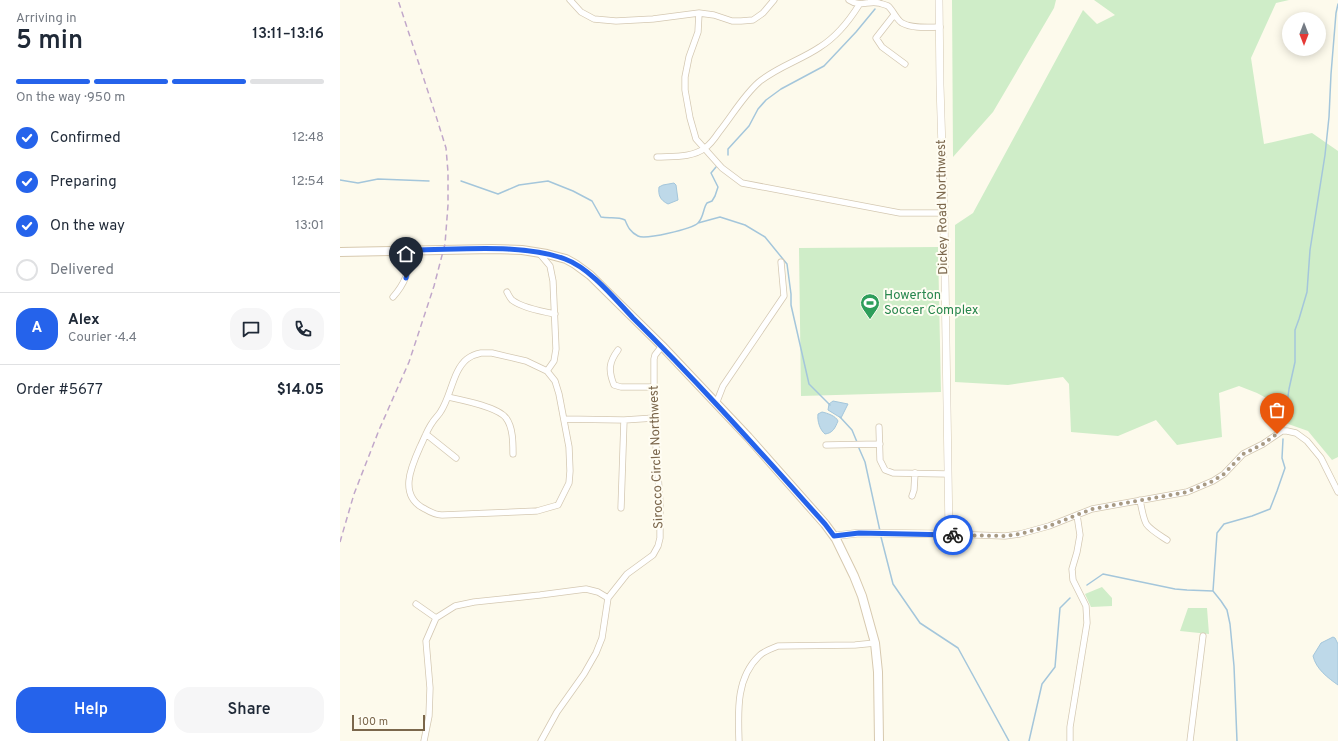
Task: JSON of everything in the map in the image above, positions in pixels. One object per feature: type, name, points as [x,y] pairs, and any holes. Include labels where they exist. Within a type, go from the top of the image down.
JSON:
[{"type":"main road","points":[[340,252],[510,249],[566,259],[586,271],[662,346],[748,437],[834,536],[842,550],[862,596],[875,643],[878,672],[879,741]]},
{"type":"street","points":[[570,0],[581,12],[594,19],[616,21],[699,14],[714,15],[732,21],[753,20],[763,13],[774,0]]},
{"type":"street","points":[[849,0],[859,5]]},
{"type":"street","name":"Dickey Road Northwest","points":[[939,0],[949,534]]},
{"type":"street","points":[[657,157],[695,153],[705,148],[718,134],[748,93],[760,81],[821,47],[845,25],[859,5],[868,2],[877,2],[888,6],[902,23],[911,26],[940,27]]},
{"type":"street","points":[[699,14],[698,32],[689,57],[684,90],[696,139],[722,168],[742,183],[900,213],[944,213]]},
{"type":"street","points":[[894,15],[876,38],[882,47],[905,64]]},
{"type":"street","points":[[393,297],[403,286],[408,271],[412,250]]},
{"type":"street","points":[[539,253],[550,266],[553,281],[556,349],[554,361],[547,372]]},
{"type":"street","points":[[716,404],[723,386],[784,296],[781,262]]},
{"type":"street","points":[[507,292],[512,300],[520,304],[555,314]]},
{"type":"street","name":"Sirocco Circle Northwest","points":[[541,741],[557,712],[584,674],[596,653],[602,638],[608,598],[627,574],[653,555],[658,546],[660,538],[660,502],[653,387],[654,359],[655,355],[662,346]]},
{"type":"street","points":[[618,350],[611,360],[611,378],[614,385],[621,387],[653,387]]},
{"type":"street","points":[[492,352],[526,361],[547,372],[555,382],[559,394],[569,447],[569,483],[558,505],[537,511],[436,515],[417,504],[410,491],[409,476],[412,464],[426,434],[433,421],[442,410],[448,396],[461,366],[467,359],[481,353],[492,352]]},
{"type":"street","points":[[448,396],[494,410],[502,414],[507,420],[510,428],[513,454]]},
{"type":"street","points":[[564,419],[624,420],[654,418]]},
{"type":"street","points":[[621,508],[624,420]]},
{"type":"street","points":[[879,427],[880,460],[886,470],[893,473],[948,474]]},
{"type":"street","points":[[834,536],[859,533],[1005,536],[1020,534],[1049,526],[1092,509],[1187,492],[1213,481],[1224,474],[1243,454],[1263,444],[1282,431],[1296,433],[1307,441],[1321,458],[1338,492]]},
{"type":"street","points":[[426,434],[456,458]]},
{"type":"street","points":[[826,445],[880,444]]},
{"type":"street","points":[[912,496],[914,490],[915,473]]},
{"type":"street","points":[[1140,500],[1144,520],[1147,526],[1167,540]]},
{"type":"street","points":[[1070,741],[1070,727],[1087,623],[1086,606],[1073,580],[1072,569],[1080,535],[1077,515]]},
{"type":"street","points":[[424,741],[429,716],[430,688],[426,641],[436,618],[455,606],[479,601],[586,589],[598,592],[608,598]]},
{"type":"street","points":[[416,604],[436,618]]},
{"type":"street","points":[[1190,741],[1203,636]]},
{"type":"street","points":[[739,741],[739,695],[743,679],[748,668],[759,656],[778,646],[855,645],[875,643]]},
{"type":"green space","points":[[952,0],[1056,0],[1054,8],[993,112],[953,157]]},
{"type":"green space","points":[[1094,0],[1289,0],[1276,3],[1251,58],[1264,144],[1312,133],[1338,151],[1338,457],[1332,460],[1308,431],[1274,419],[1268,399],[1239,386],[1219,393],[1222,437],[1177,445],[1156,420],[1118,436],[1071,432],[1069,384],[1063,377],[1008,385],[955,382],[955,225],[973,213],[1083,10],[1097,24],[1115,15]]},
{"type":"green space","name":"Howerton Soccer Complex","points":[[938,247],[941,392],[801,396],[799,248]]},
{"type":"green space","points":[[1102,587],[1112,598],[1112,606],[1091,607],[1085,594]]},
{"type":"green space","points":[[1188,608],[1207,608],[1209,634],[1180,631]]},
{"type":"water","points":[[674,183],[676,185],[678,200],[668,204],[660,197],[659,187]]},
{"type":"water","points":[[833,401],[848,404],[841,418],[828,410],[829,404]]},
{"type":"water","points":[[822,412],[833,416],[838,421],[832,431],[825,434],[820,428],[818,422],[818,414]]},
{"type":"water","points":[[1333,637],[1338,644],[1338,685],[1326,676],[1317,665],[1313,656],[1321,643]]},
{"type":"waterway","points":[[1284,426],[1289,389],[1295,362],[1295,330],[1307,292],[1310,250],[1325,155],[1336,13],[1338,4]]},
{"type":"waterway","points":[[728,155],[728,149],[749,126],[758,109],[766,100],[781,89],[824,66],[875,9]]},
{"type":"waterway","points":[[461,181],[498,194],[519,185],[548,181],[573,191],[592,201],[601,217],[619,218],[625,220],[633,233],[642,237],[678,231],[698,223],[707,203],[712,201],[718,187],[711,173],[716,167]]},
{"type":"waterway","points":[[340,180],[358,183],[378,179],[429,181]]},
{"type":"waterway","points":[[698,223],[720,217],[745,225],[765,237],[787,264],[791,305],[809,384],[830,405]]},
{"type":"waterway","points":[[840,417],[852,430],[857,442]]},
{"type":"waterway","points":[[1237,741],[1234,666],[1230,624],[1227,610],[1213,591],[1217,533],[1224,524],[1270,509],[1285,468],[1282,458],[1283,439]]},
{"type":"waterway","points":[[858,446],[865,462],[880,531]]},
{"type":"waterway","points":[[881,537],[893,584],[920,623],[958,648],[1009,741]]},
{"type":"waterway","points":[[1087,585],[1103,574],[1175,589],[1213,591]]},
{"type":"waterway","points":[[1029,741],[1042,684],[1055,667],[1060,608],[1070,598]]},
{"type":"railway","points":[[340,542],[354,494],[379,430],[409,362],[434,286],[445,244],[448,205],[446,148],[398,0]]},
{"type":"way so far","points":[[953,535],[1005,536],[1020,534],[1049,526],[1092,509],[1187,492],[1213,481],[1224,474],[1243,454],[1263,444],[1277,434]]},
{"type":"place","name":"Howerton Soccer Complex","points":[[870,320]]},
{"type":"route","points":[[406,278],[412,250],[510,249],[539,253],[570,261],[586,271],[662,346],[748,437],[834,536],[859,533],[953,535]]}]
